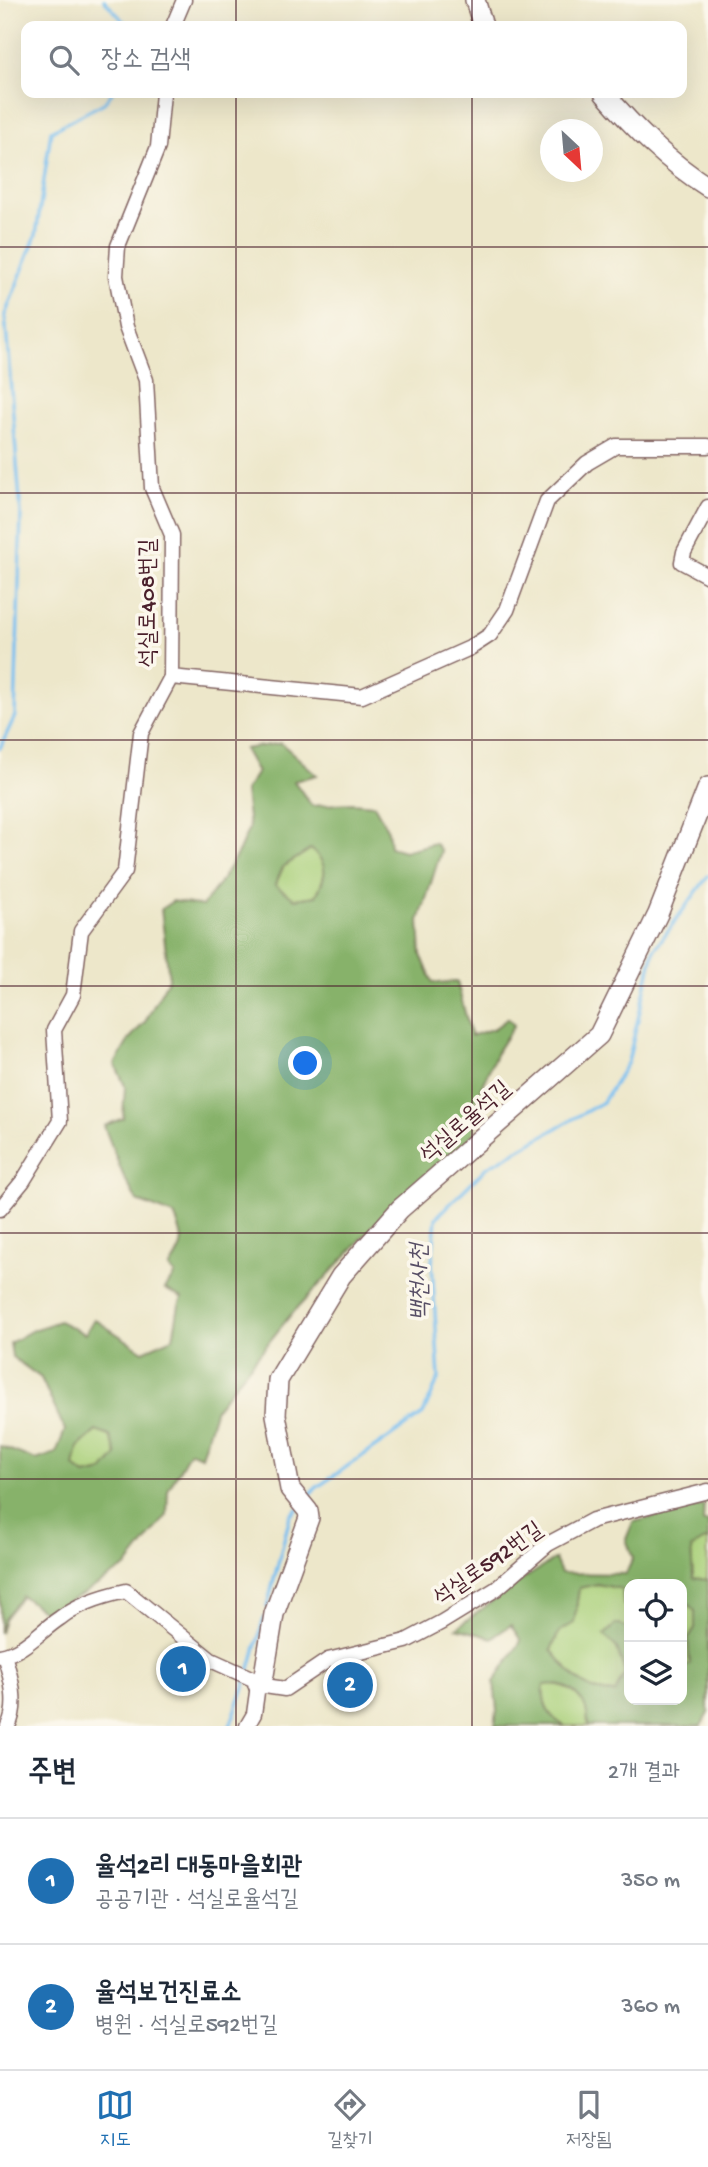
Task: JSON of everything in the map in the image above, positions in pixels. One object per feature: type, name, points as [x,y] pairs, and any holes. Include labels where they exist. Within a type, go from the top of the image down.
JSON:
[{"type":"street","points":[[175,21],[184,0]]},
{"type":"street","points":[[475,0],[481,21]]},
{"type":"street","name":"석실로408번길","points":[[0,1209],[23,1181],[60,1121],[54,1030],[73,995],[81,931],[125,871],[141,733],[171,677],[172,535],[152,488],[146,380],[127,327],[116,276],[118,246],[158,147],[163,98]]},
{"type":"street","points":[[608,98],[638,131],[682,170],[708,187]]},
{"type":"street","points":[[171,677],[362,696],[470,648],[490,635],[507,610],[547,501],[587,463],[616,446],[708,446]]},
{"type":"street","points":[[708,507],[684,551],[682,562],[708,576]]},
{"type":"street","name":"석실로율석길","points":[[250,1679],[264,1675],[274,1614],[310,1518],[308,1511],[290,1489],[276,1415],[278,1380],[341,1276],[400,1209],[599,1035],[658,914],[708,787]]},
{"type":"street","name":"석실로592번길","points":[[250,1679],[285,1689],[328,1660],[406,1641],[496,1589],[548,1544],[593,1520],[708,1491]]},
{"type":"street","points":[[8,1726],[13,1716],[12,1678],[2,1656],[14,1654],[62,1616],[101,1596],[126,1591],[211,1660],[250,1679],[254,1714],[247,1726]]},
{"type":"green space","points":[[281,743],[317,775],[294,781],[312,806],[352,803],[374,805],[388,830],[390,847],[404,851],[435,843],[441,851],[419,921],[421,955],[433,983],[457,982],[471,1036],[495,1028],[508,1018],[514,1025],[498,1050],[475,1101],[474,1141],[388,1211],[289,1317],[216,1408],[201,1456],[190,1451],[168,1490],[167,1515],[127,1566],[83,1594],[46,1613],[22,1596],[4,1619],[0,1633],[0,1446],[36,1460],[56,1453],[65,1430],[41,1378],[12,1357],[10,1343],[31,1331],[59,1321],[85,1334],[94,1319],[143,1351],[173,1338],[182,1298],[165,1289],[175,1274],[169,1268],[181,1248],[180,1231],[174,1215],[137,1201],[123,1175],[104,1126],[123,1118],[125,1086],[115,1064],[130,1038],[145,1022],[169,978],[161,909],[173,901],[202,906],[239,851],[249,828],[245,791],[257,772],[244,749]],"holes":[[[311,849],[324,866],[324,877],[316,896],[295,899],[275,885],[283,867]],[[96,1431],[110,1436],[117,1455],[103,1471],[85,1475],[74,1466],[78,1447]]]},
{"type":"green space","points":[[311,849],[324,865],[324,876],[316,896],[295,899],[275,886],[283,867]]},
{"type":"green space","points":[[96,1431],[110,1436],[117,1455],[103,1471],[85,1475],[74,1466],[78,1447]]},
{"type":"green space","points":[[704,1505],[703,1522],[708,1522],[708,1541],[691,1548],[693,1578],[708,1580],[708,1713],[701,1726],[588,1726],[585,1708],[576,1694],[562,1686],[544,1685],[545,1704],[550,1714],[565,1726],[495,1726],[497,1710],[494,1682],[521,1641],[511,1625],[492,1638],[457,1628],[511,1587],[555,1559],[561,1573],[626,1574],[633,1558],[626,1539],[633,1522]],"holes":[[[624,1579],[687,1579],[687,1603],[695,1611],[695,1628],[688,1639],[690,1664],[687,1666],[687,1705],[624,1705],[624,1675],[615,1693],[594,1690],[578,1680],[551,1650],[559,1632],[574,1623],[579,1588],[597,1584],[622,1589],[623,1605]]]},
{"type":"green space","points":[[708,1541],[707,1581],[693,1578],[691,1548]]},
{"type":"green space","points":[[597,1584],[623,1589],[624,1626],[616,1624],[617,1648],[624,1675],[615,1693],[594,1690],[585,1685],[551,1650],[559,1632],[574,1622],[579,1588]]},
{"type":"green space","points":[[687,1603],[695,1611],[695,1628],[688,1639],[690,1664],[687,1666]]},
{"type":"green space","points":[[616,1624],[624,1626],[624,1670],[617,1648],[604,1635]]},
{"type":"green space","points":[[557,1683],[581,1699],[587,1710],[588,1726],[565,1726],[550,1715],[545,1704],[544,1685]]},
{"type":"waterway","points":[[104,0],[123,21]]},
{"type":"waterway","points":[[0,748],[15,716],[21,514],[5,315],[36,235],[51,131],[104,103],[108,98]]},
{"type":"waterway","name":"백천사천","points":[[307,1498],[316,1488],[423,1414],[439,1378],[432,1263],[436,1218],[486,1168],[603,1102],[628,1062],[654,950],[708,876]]},
{"type":"waterway","name":"백천사천","points":[[267,1607],[290,1516],[297,1509]]},
{"type":"waterway","name":"백천사천","points":[[249,1672],[264,1618]]},
{"type":"waterway","name":"백천사천","points":[[230,1726],[247,1679]]},
{"type":"place","name":"율석2리 대동마을회관","points":[[183,1669]]},
{"type":"place","name":"율석보건진료소","points":[[350,1685]]}]
